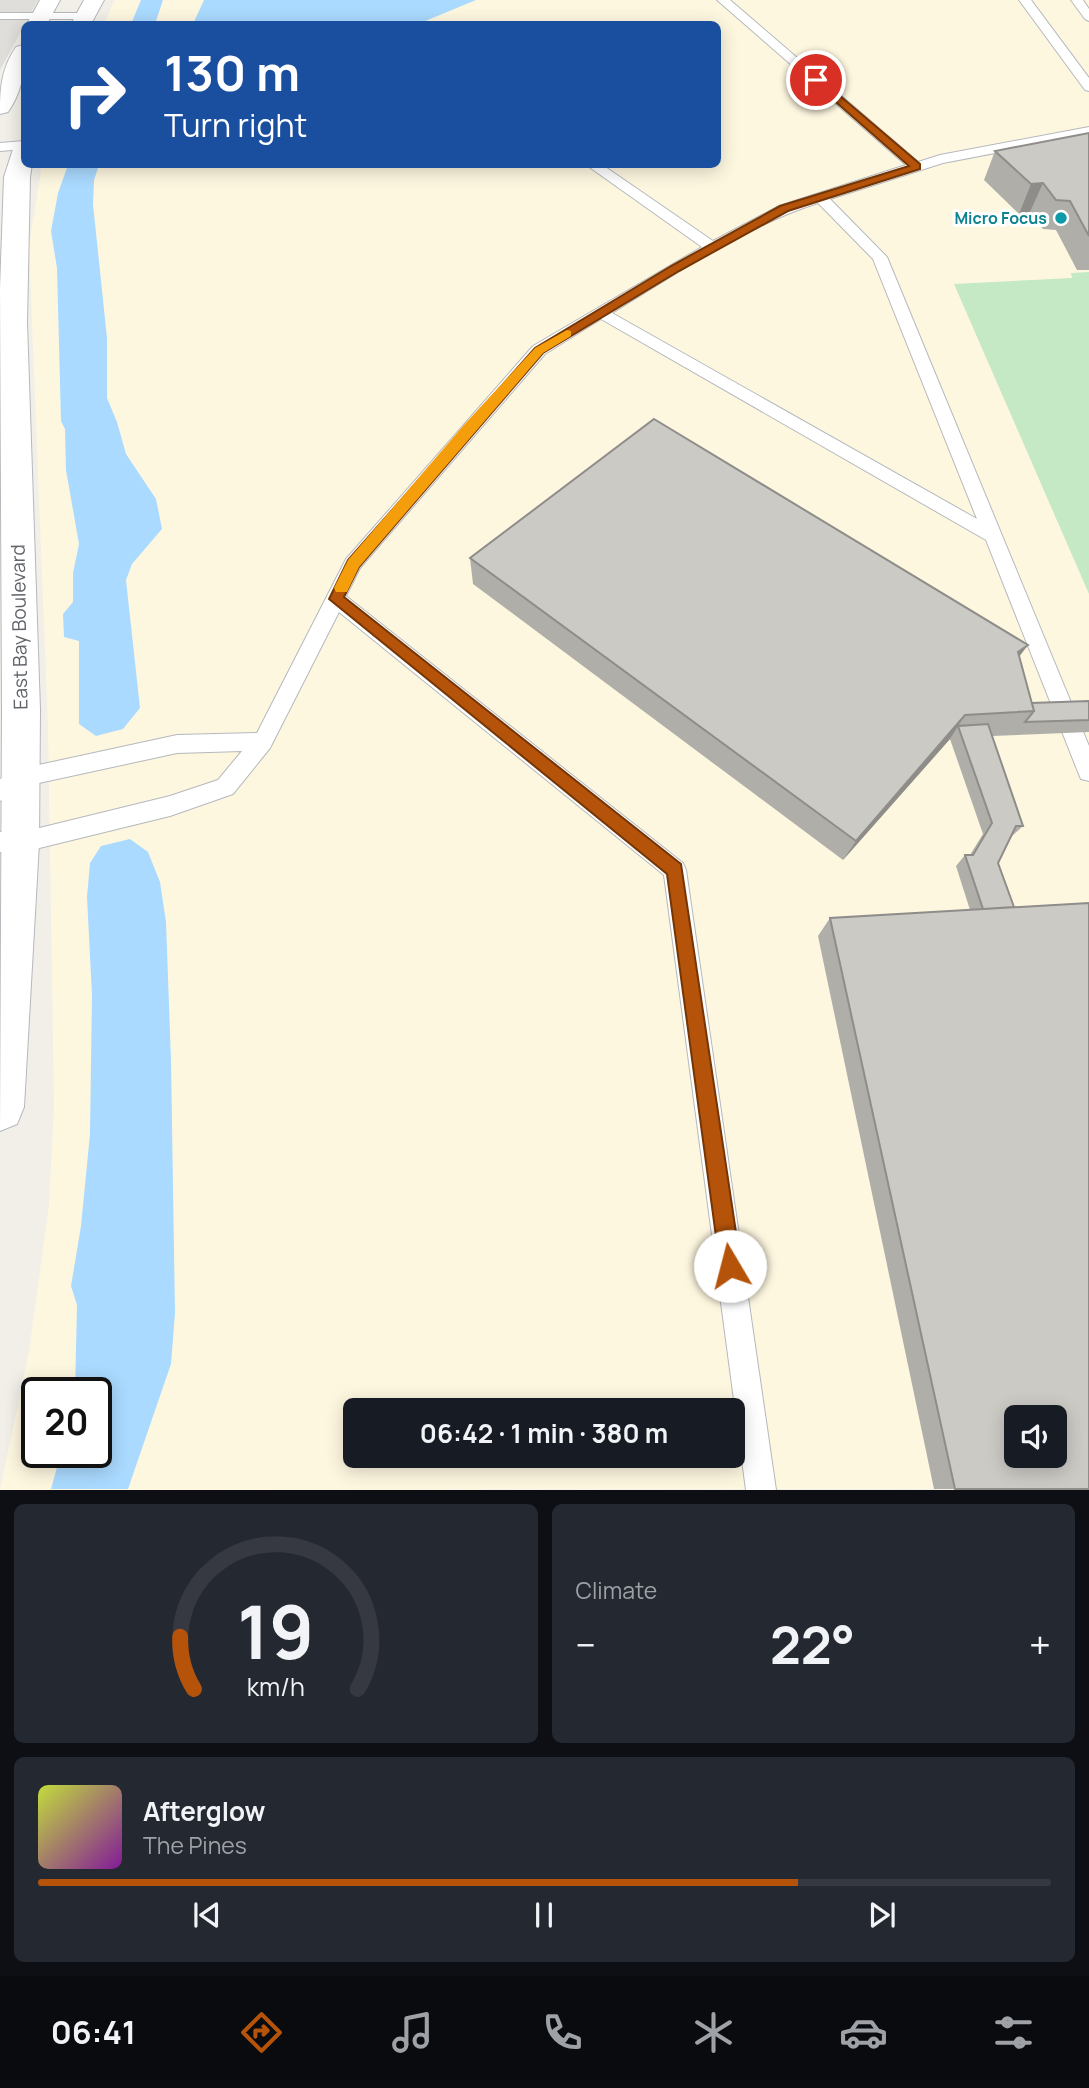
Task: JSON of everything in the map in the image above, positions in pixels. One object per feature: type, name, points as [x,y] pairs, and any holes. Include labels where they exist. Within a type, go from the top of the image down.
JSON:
[{"type":"street","points":[[0,107],[21,59]]},
{"type":"street","name":"East Bay Boulevard","points":[[0,1107],[10,784],[21,710],[13,322],[17,177],[21,159]]},
{"type":"lane","points":[[723,0],[916,167]]},
{"type":"lane","points":[[1025,0],[1089,87]]},
{"type":"lane","points":[[1077,0],[1089,17]]},
{"type":"lane","points":[[0,16],[87,13]]},
{"type":"lane","points":[[1067,59],[1089,57]]},
{"type":"lane","points":[[9,842],[170,806],[225,787],[264,742],[353,564],[539,350],[784,209],[940,159],[1089,131]]},
{"type":"lane","points":[[0,147],[21,146]]},
{"type":"lane","points":[[597,168],[713,248]]},
{"type":"lane","points":[[820,197],[880,257],[1089,772]]},
{"type":"lane","points":[[601,313],[991,535]]},
{"type":"lane","points":[[336,599],[675,870],[761,1489]]},
{"type":"lane","points":[[10,784],[177,744],[264,742]]},
{"type":"shaded area","points":[[0,0],[38,0],[27,21],[21,21],[21,31],[0,70]]},
{"type":"shaded area","points":[[115,0],[1089,0],[1089,1489],[0,1490],[21,1390],[21,1468],[112,1468],[112,1377],[24,1377],[49,1204],[54,1107],[48,726],[29,245],[42,168],[721,168],[721,21],[105,21]]},
{"type":"green space","points":[[1089,272],[1089,594],[954,284],[1072,278],[1071,273]]},
{"type":"water","points":[[141,0],[163,0],[156,21],[132,21]]},
{"type":"water","points":[[204,0],[476,0],[425,21],[194,21]]},
{"type":"water","points":[[67,168],[98,168],[94,180],[93,204],[107,338],[107,398],[126,454],[156,499],[162,529],[132,564],[126,580],[140,708],[123,729],[96,736],[79,724],[79,641],[64,637],[63,614],[73,602],[73,573],[79,544],[66,470],[65,429],[61,421],[57,268],[51,231],[58,193]]},
{"type":"water","points":[[130,839],[148,852],[160,882],[166,922],[171,1060],[175,1313],[171,1364],[128,1489],[51,1489],[57,1468],[112,1468],[112,1377],[75,1377],[77,1305],[71,1286],[81,1226],[90,1134],[92,995],[87,897],[90,863],[101,846]]},
{"type":"building","points":[[1089,133],[1089,236],[1070,201],[1056,200],[1043,183],[1031,184],[995,151]]},
{"type":"building","points":[[654,419],[1028,645],[1018,652],[1034,711],[965,715],[856,841],[470,558]]},
{"type":"building","points":[[1089,701],[1089,720],[1025,722],[1034,711],[1032,703]]},
{"type":"building","points":[[988,724],[1023,826],[1016,826],[998,863],[1014,907],[983,909],[965,855],[973,855],[992,823],[958,726]]},
{"type":"building","points":[[1089,903],[1089,1489],[955,1489],[830,918]]},
{"type":"slow traffic","points":[[341,588],[353,564],[468,429],[539,350],[567,334]]},
{"type":"place","name":"Micro Focus","points":[[1061,218]]},
{"type":"route","points":[[730,1266],[675,870],[336,599],[353,564],[539,350],[675,268],[784,209],[916,167],[816,80]]}]
